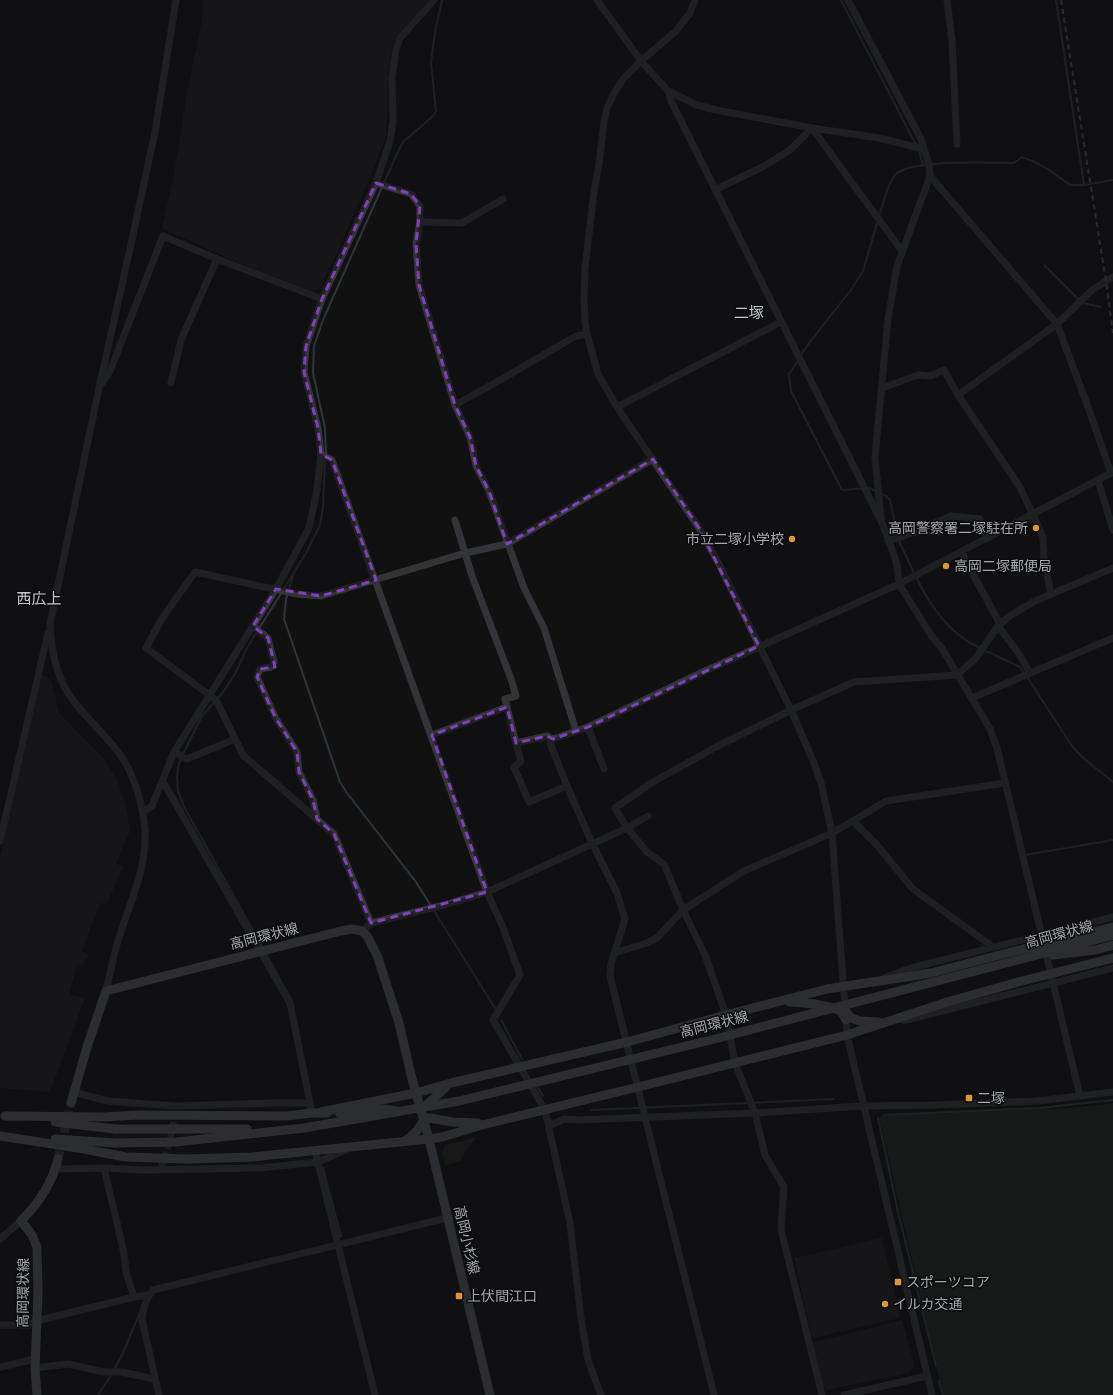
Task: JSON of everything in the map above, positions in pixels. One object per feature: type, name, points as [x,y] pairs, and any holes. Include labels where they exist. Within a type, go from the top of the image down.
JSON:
[{"type":"main road","points":[[2,1116],[104,1118],[139,1115],[287,1116],[317,1113],[416,1093],[450,1083],[627,1042],[827,989],[843,988],[874,981],[931,973],[1012,956],[1113,927]]},
{"type":"main road","name":"高岡環状線","points":[[106,991],[341,931],[352,929],[362,931]]},
{"type":"main road","points":[[362,931],[367,936],[379,963],[399,1023],[429,1139]]},
{"type":"main road","name":"高岡環状線","points":[[0,1135],[115,1143],[176,1142],[304,1128],[459,1101],[715,1038],[1012,956],[1113,935]]},
{"type":"main road","name":"高岡環状線","points":[[1012,956],[1095,950],[1113,945]]},
{"type":"main road","points":[[0,1135],[126,1157],[187,1159],[245,1157],[315,1151],[442,1137],[488,1123],[847,1035],[947,1002],[1113,958]]},
{"type":"main road","points":[[71,1103],[73,1092],[106,991]]},
{"type":"main road","points":[[781,1001],[806,1003],[834,1009],[841,1012],[846,1020]]},
{"type":"main road","points":[[845,1010],[851,1018],[860,1021],[886,1021]]},
{"type":"main road","points":[[406,1141],[415,1133],[422,1115],[450,1083]]},
{"type":"main road","points":[[317,1113],[340,1114],[383,1109],[422,1115],[453,1122],[488,1123]]},
{"type":"main road","name":"高岡環状線","points":[[2,1116],[115,1129],[207,1130],[304,1128]]},
{"type":"main road","name":"高岡小杉線","points":[[429,1139],[490,1395]]},
{"type":"main road","points":[[21,1220],[34,1208],[47,1188],[58,1159]]},
{"type":"main road","name":"高岡環状線","points":[[21,1220],[32,1235],[37,1247],[38,1293],[35,1364],[37,1395]]},
{"type":"street","points":[[0,841],[50,624],[99,388],[155,132],[176,0]]},
{"type":"street","points":[[143,812],[152,806],[174,752],[276,589],[309,528],[317,490],[321,454],[318,428],[304,372],[306,346],[322,299],[376,183],[390,141],[393,122],[392,77],[396,50],[400,38],[434,0]]},
{"type":"street","points":[[598,0],[641,61],[668,91],[697,105],[812,128],[879,138],[924,149]]},
{"type":"street","points":[[695,0],[690,13],[676,31],[641,61],[623,79],[608,108],[604,122],[585,268],[584,314],[587,334],[598,374],[617,407],[699,528],[718,562],[791,710],[821,783],[832,833],[847,1035],[932,1395]]},
{"type":"street","points":[[848,0],[921,139],[929,164],[930,176],[902,251],[894,278],[888,319],[875,458],[882,524]]},
{"type":"street","points":[[947,0],[952,41],[957,144]]},
{"type":"street","points":[[668,91],[671,101],[882,524],[897,566],[899,584],[931,635],[943,650],[990,728],[1005,783],[1080,1096]]},
{"type":"street","points":[[715,190],[764,166],[790,150],[812,128]]},
{"type":"street","points":[[812,128],[902,251]]},
{"type":"street","points":[[714,1395],[610,976],[611,964],[625,919],[617,893],[592,843],[550,742],[553,739],[588,727],[759,646],[899,584],[1112,472],[1057,324],[930,176]]},
{"type":"street","points":[[376,183],[411,194],[420,206],[420,222],[416,244],[419,285],[455,405],[470,437],[476,466],[489,491],[524,588],[544,628],[576,731]]},
{"type":"street","points":[[420,222],[462,223],[503,200]]},
{"type":"street","points":[[99,388],[110,371],[163,236],[217,259],[322,299]]},
{"type":"street","points":[[171,383],[181,340],[217,259]]},
{"type":"street","points":[[958,395],[1057,324],[1092,290],[1113,277]]},
{"type":"street","points":[[617,407],[781,322]]},
{"type":"street","points":[[455,405],[576,336],[587,334]]},
{"type":"street","points":[[882,388],[918,375],[930,376],[944,370],[958,395],[1020,487],[1042,537],[1044,560],[1051,594]]},
{"type":"street","points":[[321,454],[332,460],[432,735],[487,892],[502,925],[520,975],[494,1020],[545,1110],[570,1223],[581,1318],[588,1360],[601,1395]]},
{"type":"street","points":[[371,923],[334,834],[243,755],[216,700],[146,648],[161,620],[195,572],[297,594],[321,596],[465,553],[507,544],[653,459]]},
{"type":"street","points":[[1098,480],[1113,530]]},
{"type":"street","points":[[888,541],[912,533],[951,516],[980,520],[988,538]]},
{"type":"street","points":[[455,520],[472,576],[516,696],[506,699],[521,761],[514,767],[529,802],[567,786]]},
{"type":"street","points":[[961,552],[999,625],[1030,673]]},
{"type":"street","points":[[822,1395],[781,1230],[784,1187],[765,1155],[755,1113],[735,1063],[726,1015],[705,955],[683,910],[664,864],[647,852],[627,828],[615,808],[653,782],[716,747],[791,710],[854,682],[957,675],[976,658],[999,625],[1011,615],[1035,601],[1113,568]]},
{"type":"street","points":[[50,624],[51,646],[60,678],[76,705],[121,756],[132,776],[143,812],[145,830],[141,872],[118,941],[106,991]]},
{"type":"street","points":[[253,626],[268,638],[274,662],[271,668],[260,669],[257,677],[275,717],[297,752],[299,772],[313,800],[317,819]]},
{"type":"street","points":[[972,698],[1113,638]]},
{"type":"street","points":[[432,735],[507,707]]},
{"type":"street","points":[[588,727],[604,769]]},
{"type":"street","points":[[516,743],[547,736],[553,739]]},
{"type":"street","points":[[174,752],[187,759],[235,739]]},
{"type":"street","points":[[162,783],[165,785],[290,1003],[310,1103],[317,1113]]},
{"type":"street","points":[[614,953],[647,943],[657,938],[683,910],[744,871],[832,833],[886,801],[1005,783]]},
{"type":"street","points":[[362,931],[371,923],[444,905],[487,892],[627,828],[648,816]]},
{"type":"street","points":[[853,820],[877,845],[913,889],[993,947]]},
{"type":"street","points":[[874,981],[911,968],[1111,917],[1113,935]]},
{"type":"street","points":[[886,1021],[907,1020],[1113,968]]},
{"type":"street","points":[[73,1092],[108,1101],[176,1106],[310,1103]]},
{"type":"street","points":[[549,1126],[564,1119],[579,1120],[755,1113],[863,1106],[1014,1102],[1113,1092]]},
{"type":"street","points":[[55,1169],[104,1168],[145,1170],[260,1168],[318,1162],[354,1146]]},
{"type":"street","points":[[315,1151],[375,1395]]},
{"type":"street","points":[[104,1168],[124,1253],[126,1272],[134,1297]]},
{"type":"street","points":[[159,1395],[142,1320],[142,1315],[149,1295],[153,1290],[447,1218]]},
{"type":"street","points":[[0,1239],[21,1220]]},
{"type":"street","points":[[0,1325],[28,1325],[36,1321],[134,1297],[149,1295]]},
{"type":"street","points":[[0,1367],[35,1364],[68,1364],[98,1371],[122,1372],[155,1379]]},
{"type":"street","points":[[844,1395],[927,1376]]},
{"type":"highlighted area","points":[[376,183],[411,194],[420,206],[416,244],[419,285],[455,405],[470,437],[476,466],[489,491],[507,544],[653,459],[699,528],[759,646],[588,727],[553,739],[547,736],[516,743],[507,707],[432,735],[487,892],[371,923],[334,834],[317,819],[313,800],[299,772],[297,752],[275,717],[257,677],[260,669],[275,667],[268,638],[253,626],[276,589],[321,596],[376,580],[332,460],[321,454],[318,428],[304,372],[306,346],[322,299]]},
{"type":"shaded area","points":[[203,0],[429,0],[399,34],[393,44],[388,73],[386,137],[334,260],[320,288],[312,292],[227,258],[162,228],[173,179],[188,87],[202,21]]},
{"type":"shaded area","points":[[42,675],[51,679],[59,713],[103,758],[117,779],[126,806],[130,831],[116,864],[123,866],[107,904],[100,903],[82,951],[89,954],[83,965],[77,964],[69,995],[85,998],[50,1092],[0,1088],[0,857]]},
{"type":"shaded area","points":[[1113,1103],[1113,1395],[943,1395],[879,1116],[1070,1108]]},
{"type":"shaded area","points":[[477,1137],[466,1150],[461,1161],[446,1165],[442,1154],[445,1145]]},
{"type":"shaded area","name":"イルカ交通","points":[[882,1238],[900,1318],[812,1338],[794,1258]]},
{"type":"shaded area","points":[[902,1320],[914,1364],[910,1372],[829,1390],[822,1388],[812,1343]]},
{"type":"waterway","points":[[326,454],[325,428],[313,373],[314,346],[323,320],[403,142],[436,112],[431,62],[435,32],[442,0]]},
{"type":"waterway","points":[[841,0],[916,145]]},
{"type":"waterway","points":[[879,216],[888,187],[893,177],[905,169],[918,166],[952,163],[1014,163],[1022,157],[1041,165],[1070,185],[1084,185],[1056,0]]},
{"type":"waterway","points":[[919,150],[923,165]]},
{"type":"waterway","points":[[1084,185],[1113,180]]},
{"type":"waterway","points":[[801,355],[851,290],[863,271],[878,220]]},
{"type":"waterway","points":[[1044,265],[1079,300]]},
{"type":"waterway","points":[[1083,303],[1101,307]]},
{"type":"waterway","points":[[799,359],[789,374],[791,391],[842,490],[869,488],[876,491]]},
{"type":"waterway","points":[[284,589],[306,553],[320,525],[323,507],[325,459]]},
{"type":"waterway","points":[[880,493],[890,500],[899,541],[914,573]]},
{"type":"waterway","points":[[293,576],[286,599],[284,619],[340,782],[416,882],[495,1008]]},
{"type":"waterway","points":[[916,577],[934,609],[950,627],[959,636],[980,648]]},
{"type":"waterway","points":[[263,948],[184,807],[178,791],[177,778],[178,767],[182,756],[202,716],[224,691],[236,672],[248,646],[282,592]]},
{"type":"waterway","points":[[984,650],[1020,667],[1024,673]]},
{"type":"waterway","points":[[1027,677],[1072,746],[1082,757],[1113,782]]},
{"type":"waterway","points":[[1025,855],[1113,840]]},
{"type":"waterway","points":[[265,952],[292,1001]]},
{"type":"waterway","points":[[501,1020],[522,1059]]},
{"type":"waterway","points":[[537,1086],[543,1096]]},
{"type":"waterway","points":[[591,1110],[834,1099]]},
{"type":"waterway","points":[[884,1115],[1040,1108],[1113,1100]]},
{"type":"waterway","points":[[878,1118],[898,1212],[936,1366]]},
{"type":"waterway","points":[[323,1168],[341,1236],[338,1237]]},
{"type":"waterway","points":[[114,1370],[123,1353],[140,1312]]},
{"type":"waterway","points":[[98,1395],[112,1374]]},
{"type":"waterway","points":[[939,1381],[943,1395]]},
{"type":"tunnel","points":[[58,1159],[71,1103]]},
{"type":"tunnel","points":[[161,1169],[171,1137],[176,1106]]},
{"type":"railway","points":[[1061,0],[1113,333]]},
{"type":"place","name":"高岡警察署二塚駐在所","points":[[1036,528]]},
{"type":"place","name":"市立二塚小学校","points":[[792,539]]},
{"type":"place","name":"高岡二塚郵便局","points":[[946,566]]},
{"type":"place","name":"二塚","points":[[969,1098]]},
{"type":"place","name":"スポーツコア","points":[[898,1282]]},
{"type":"place","name":"上伏間江口","points":[[459,1296]]},
{"type":"place","name":"イルカ交通","points":[[885,1304]]},
{"type":"district","name":"二塚","points":[[749,313]]},
{"type":"district","name":"西広上","points":[[39,599]]}]
